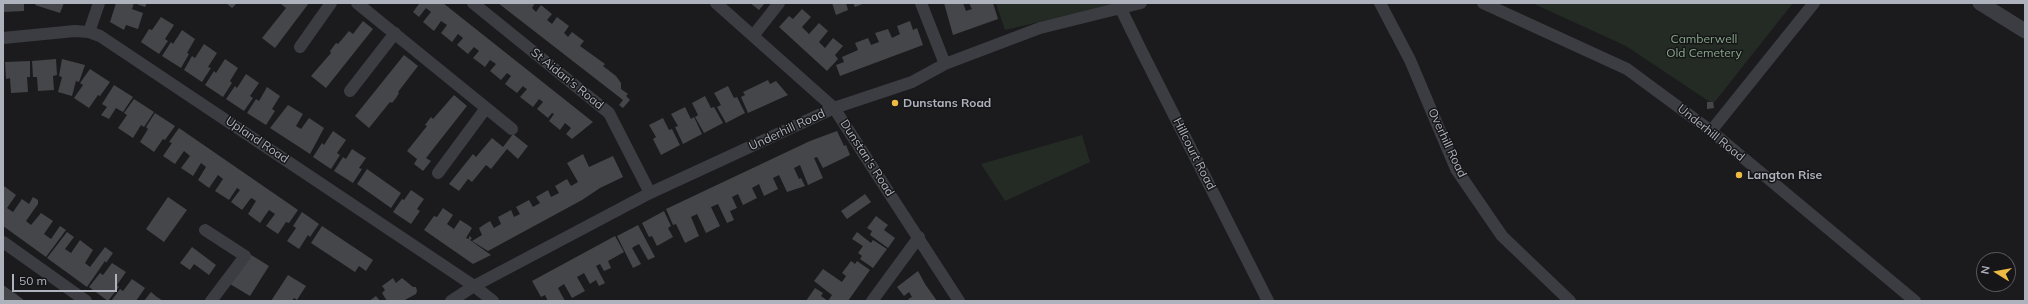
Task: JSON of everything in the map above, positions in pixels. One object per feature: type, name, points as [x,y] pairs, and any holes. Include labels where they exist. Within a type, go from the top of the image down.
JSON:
[{"type":"street","points":[[90,32],[99,3]]},
{"type":"street","points":[[300,47],[331,3]]},
{"type":"street","points":[[357,3],[512,129]]},
{"type":"street","name":"St Aidan's Road","points":[[473,3],[609,113],[650,193]]},
{"type":"street","name":"Dunstan's Road","points":[[716,3],[834,108],[919,237],[959,301]]},
{"type":"street","points":[[753,36],[779,3]]},
{"type":"street","points":[[921,3],[940,57],[945,64]]},
{"type":"street","name":"Underhill Road","points":[[451,301],[474,286],[650,193],[834,108],[912,82],[945,64],[1040,28],[1141,3]]},
{"type":"street","name":"Overhill Road","points":[[1380,3],[1410,60],[1456,169],[1502,236],[1570,301]]},
{"type":"street","name":"Underhill Road","points":[[1483,3],[1627,69],[1711,131],[1915,301]]},
{"type":"street","points":[[1711,131],[1814,3]]},
{"type":"street","points":[[1980,3],[2025,31]]},
{"type":"street","name":"Hillcourt Road","points":[[1120,7],[1140,50],[1268,301]]},
{"type":"street","name":"Upland Road","points":[[3,38],[75,31],[90,32],[113,43],[474,286],[493,301]]},
{"type":"street","points":[[350,91],[395,33]]},
{"type":"street","points":[[438,173],[486,108]]},
{"type":"street","points":[[205,230],[245,256],[211,301]]},
{"type":"street","points":[[872,301],[919,237]]},
{"type":"street","points":[[3,242],[86,301]]},
{"type":"green space","points":[[996,3],[1119,3],[1005,30]]},
{"type":"green space","name":"Camberwell Old Cemetery","points":[[1532,3],[1793,3],[1713,104],[1626,46]]},
{"type":"green space","points":[[1082,135],[1090,162],[1005,201],[981,164]]},
{"type":"building","points":[[3,3],[24,3],[24,11],[3,12]]},
{"type":"building","points":[[36,3],[64,3],[60,13],[35,5]]},
{"type":"building","points":[[116,3],[134,3],[132,9],[143,13],[138,29],[126,25],[124,30],[110,22]]},
{"type":"building","points":[[134,3],[147,3],[145,7]]},
{"type":"building","points":[[226,3],[237,3],[232,8]]},
{"type":"building","points":[[309,3],[275,48],[262,38],[286,8],[281,4]]},
{"type":"building","points":[[417,3],[443,3],[593,122],[572,139],[566,134],[571,128],[565,123],[560,130],[549,121],[554,114],[552,113],[548,118],[537,109],[543,102],[539,99],[533,107],[520,97],[527,89],[523,86],[517,93],[505,84],[511,76],[507,73],[501,80],[490,71],[496,64],[490,60],[485,67],[473,58],[479,51],[474,47],[468,54],[457,45],[463,38],[458,34],[452,42],[441,33],[447,25],[441,21],[434,31],[423,22],[431,12],[426,8],[419,17],[413,12],[419,4]]},
{"type":"building","points":[[498,3],[535,3],[532,8],[536,12],[541,5],[552,14],[547,20],[552,24],[557,17],[569,26],[564,33],[568,37],[572,32],[584,41],[580,46],[605,64],[603,66],[616,76],[621,83],[621,89],[628,94],[626,96],[630,100],[623,108],[619,105],[623,100]]},
{"type":"building","points":[[750,3],[765,3],[759,10]]},
{"type":"building","points":[[832,3],[846,3],[848,10],[836,15]]},
{"type":"building","points":[[853,3],[865,3],[855,7]]},
{"type":"building","points":[[944,3],[963,3],[966,11],[972,9],[969,3],[993,3],[998,19],[953,35]]},
{"type":"building","points":[[802,9],[811,17],[802,27],[809,34],[819,23],[828,31],[819,42],[825,48],[833,38],[843,46],[835,55],[838,59],[827,71],[779,27],[789,16],[793,19]]},
{"type":"building","points":[[161,17],[174,25],[165,39],[168,41],[159,54],[141,42],[149,29],[152,30]]},
{"type":"building","points":[[363,21],[373,29],[326,88],[311,76],[331,53],[330,51],[336,43],[338,44],[349,31],[353,34]]},
{"type":"building","points":[[910,21],[913,30],[917,28],[923,45],[840,76],[836,65],[844,62],[842,57],[858,50],[855,43],[868,38],[871,45],[879,42],[875,33],[888,29],[892,38],[900,34],[897,26]]},
{"type":"building","points":[[182,30],[195,39],[181,68],[162,56],[171,42],[173,44]]},
{"type":"building","points":[[204,44],[217,53],[208,67],[211,68],[202,82],[184,70],[192,56],[195,58]]},
{"type":"building","points":[[404,55],[418,66],[398,92],[399,93],[396,98],[392,103],[390,102],[369,128],[355,116]]},
{"type":"building","points":[[56,59],[57,75],[53,76],[54,90],[38,91],[37,77],[33,77],[32,61]]},
{"type":"building","points":[[62,59],[85,65],[79,82],[76,81],[72,96],[58,92],[62,77],[59,76]]},
{"type":"building","points":[[225,59],[238,68],[230,81],[232,83],[223,97],[205,85],[214,71],[216,73]]},
{"type":"building","points":[[30,61],[30,77],[27,77],[28,92],[11,93],[10,78],[6,79],[5,62]]},
{"type":"building","points":[[90,69],[110,82],[89,108],[74,98],[83,85],[80,83]]},
{"type":"building","points":[[246,74],[259,83],[250,96],[253,98],[244,111],[226,99],[235,86],[237,88]]},
{"type":"building","points":[[768,80],[770,84],[776,81],[788,95],[748,113],[741,97],[745,95],[743,92]]},
{"type":"building","points":[[114,85],[133,97],[123,112],[116,108],[109,119],[101,115],[107,107],[102,104]]},
{"type":"building","points":[[728,86],[734,98],[737,97],[745,113],[726,123],[717,107],[721,105],[714,93]]},
{"type":"building","points":[[267,87],[280,96],[272,109],[275,111],[266,125],[247,113],[256,99],[259,101]]},
{"type":"building","points":[[454,95],[467,106],[426,158],[431,161],[423,171],[414,164],[417,159],[407,151],[427,126],[425,125],[431,117],[433,119]]},
{"type":"building","points":[[705,96],[711,108],[714,107],[723,123],[704,133],[695,117],[698,115],[692,103]]},
{"type":"building","points":[[134,99],[154,112],[144,127],[141,125],[133,138],[118,128],[127,115],[124,113]]},
{"type":"building","points":[[1707,102],[1713,102],[1714,108],[1707,109]]},
{"type":"building","points":[[288,105],[303,114],[296,126],[301,129],[309,118],[324,128],[310,154],[270,128]]},
{"type":"building","points":[[685,107],[691,119],[694,117],[702,134],[683,144],[675,127],[678,126],[671,114]]},
{"type":"building","points":[[155,113],[175,126],[154,152],[140,142],[148,129],[146,127]]},
{"type":"building","points":[[663,118],[669,130],[672,129],[680,145],[661,155],[653,139],[656,137],[649,125]]},
{"type":"building","points":[[179,128],[298,210],[289,223],[286,222],[278,234],[266,226],[275,214],[269,210],[260,223],[248,214],[256,201],[251,198],[242,210],[231,202],[240,190],[237,188],[229,200],[215,191],[223,179],[218,175],[209,188],[198,180],[206,167],[201,163],[193,176],[181,168],[190,156],[184,151],[175,164],[163,156],[172,143],[169,142]]},
{"type":"building","points":[[333,131],[346,140],[337,153],[340,155],[331,169],[313,157],[322,143],[324,145]]},
{"type":"building","points":[[837,131],[844,146],[846,145],[850,155],[823,168],[817,157],[814,158],[823,178],[808,185],[800,165],[794,168],[799,179],[801,178],[805,186],[787,192],[779,175],[773,178],[778,189],[764,196],[759,184],[752,188],[757,198],[743,205],[738,194],[732,197],[737,208],[730,211],[734,220],[727,223],[718,204],[711,207],[720,226],[706,233],[697,214],[691,217],[699,236],[685,243],[676,224],[673,225],[666,209],[810,141]]},
{"type":"building","points":[[513,134],[528,146],[518,159],[507,149],[491,169],[486,165],[472,182],[468,179],[459,191],[449,184],[473,154],[476,157],[492,138],[503,147]]},
{"type":"building","points":[[352,149],[366,158],[359,168],[362,169],[353,183],[334,171],[343,157],[346,159]]},
{"type":"building","points":[[583,154],[589,167],[613,156],[623,177],[600,188],[582,200],[488,251],[472,241],[482,235],[479,228],[490,221],[494,228],[501,224],[498,217],[511,210],[514,217],[520,214],[516,207],[529,200],[533,207],[540,203],[536,197],[548,190],[551,197],[559,193],[555,186],[567,179],[571,186],[578,182],[567,163]]},
{"type":"building","points":[[367,169],[401,193],[391,208],[357,184]]},
{"type":"building","points":[[4,186],[16,195],[7,208],[13,212],[22,199],[29,204],[33,197],[38,200],[38,204],[26,221],[31,225],[41,213],[53,221],[44,234],[51,239],[60,226],[66,230],[46,257],[3,226]]},
{"type":"building","points":[[411,190],[424,199],[417,209],[420,211],[411,224],[393,212],[402,199],[404,200]]},
{"type":"building","points":[[865,194],[871,202],[847,219],[841,211]]},
{"type":"building","points":[[168,197],[187,210],[164,242],[146,229]]},
{"type":"building","points":[[443,208],[453,215],[447,224],[454,229],[460,220],[468,225],[472,228],[466,238],[469,239],[469,236],[472,238],[470,240],[491,255],[473,264],[424,230],[434,216],[437,217]]},
{"type":"building","points":[[664,211],[671,226],[668,228],[673,237],[657,246],[652,236],[649,237],[642,223]]},
{"type":"building","points":[[302,212],[319,224],[310,237],[308,235],[299,249],[287,241],[296,228],[293,226]]},
{"type":"building","points":[[876,216],[888,225],[884,230],[895,238],[888,248],[870,235],[872,231],[867,228]]},
{"type":"building","points":[[638,225],[655,257],[648,260],[639,244],[635,246],[632,248],[641,264],[633,268],[617,236]]},
{"type":"building","points":[[322,226],[373,260],[366,271],[359,266],[355,272],[311,243]]},
{"type":"building","points":[[67,232],[74,237],[65,249],[71,253],[80,240],[93,250],[85,263],[90,267],[105,247],[113,253],[106,263],[105,261],[87,287],[47,258]]},
{"type":"building","points":[[857,232],[871,243],[873,240],[887,249],[873,268],[860,259],[862,256],[858,253],[863,246],[852,239]]},
{"type":"building","points":[[615,236],[624,252],[608,261],[611,268],[604,271],[600,264],[596,266],[605,283],[599,286],[596,280],[590,284],[584,273],[577,277],[585,291],[572,298],[564,284],[558,288],[565,301],[548,301],[545,295],[541,297],[532,281]]},
{"type":"building","points":[[192,247],[216,265],[209,275],[194,264],[190,270],[180,263]]},
{"type":"building","points":[[248,253],[269,266],[250,296],[230,284]]},
{"type":"building","points":[[851,261],[855,264],[857,261],[870,270],[848,301],[828,301],[832,295],[814,281],[823,269],[842,282],[846,276],[842,273]]},
{"type":"building","points":[[112,263],[126,272],[117,285],[119,287],[108,301],[89,287],[100,273],[103,275]]},
{"type":"building","points":[[918,271],[937,301],[910,301],[908,299],[912,297],[909,292],[904,296],[897,287]]},
{"type":"building","points":[[288,275],[306,286],[297,300],[294,298],[292,301],[271,301]]},
{"type":"building","points":[[393,278],[396,283],[402,278],[413,287],[416,287],[416,294],[403,301],[387,301],[382,293],[385,290],[382,286]]},
{"type":"building","points":[[132,279],[145,288],[136,301],[111,301],[120,289],[123,291]]},
{"type":"building","points":[[3,285],[16,294],[25,301],[3,301]]},
{"type":"building","points":[[815,288],[823,293],[821,296],[828,301],[806,301]]},
{"type":"building","points":[[151,292],[157,297],[163,301],[144,301]]},
{"type":"building","points":[[376,296],[380,301],[369,301]]},
{"type":"place","name":"Dunstans Road","points":[[895,103]]},
{"type":"place","name":"Langton Rise","points":[[1739,175]]}]
